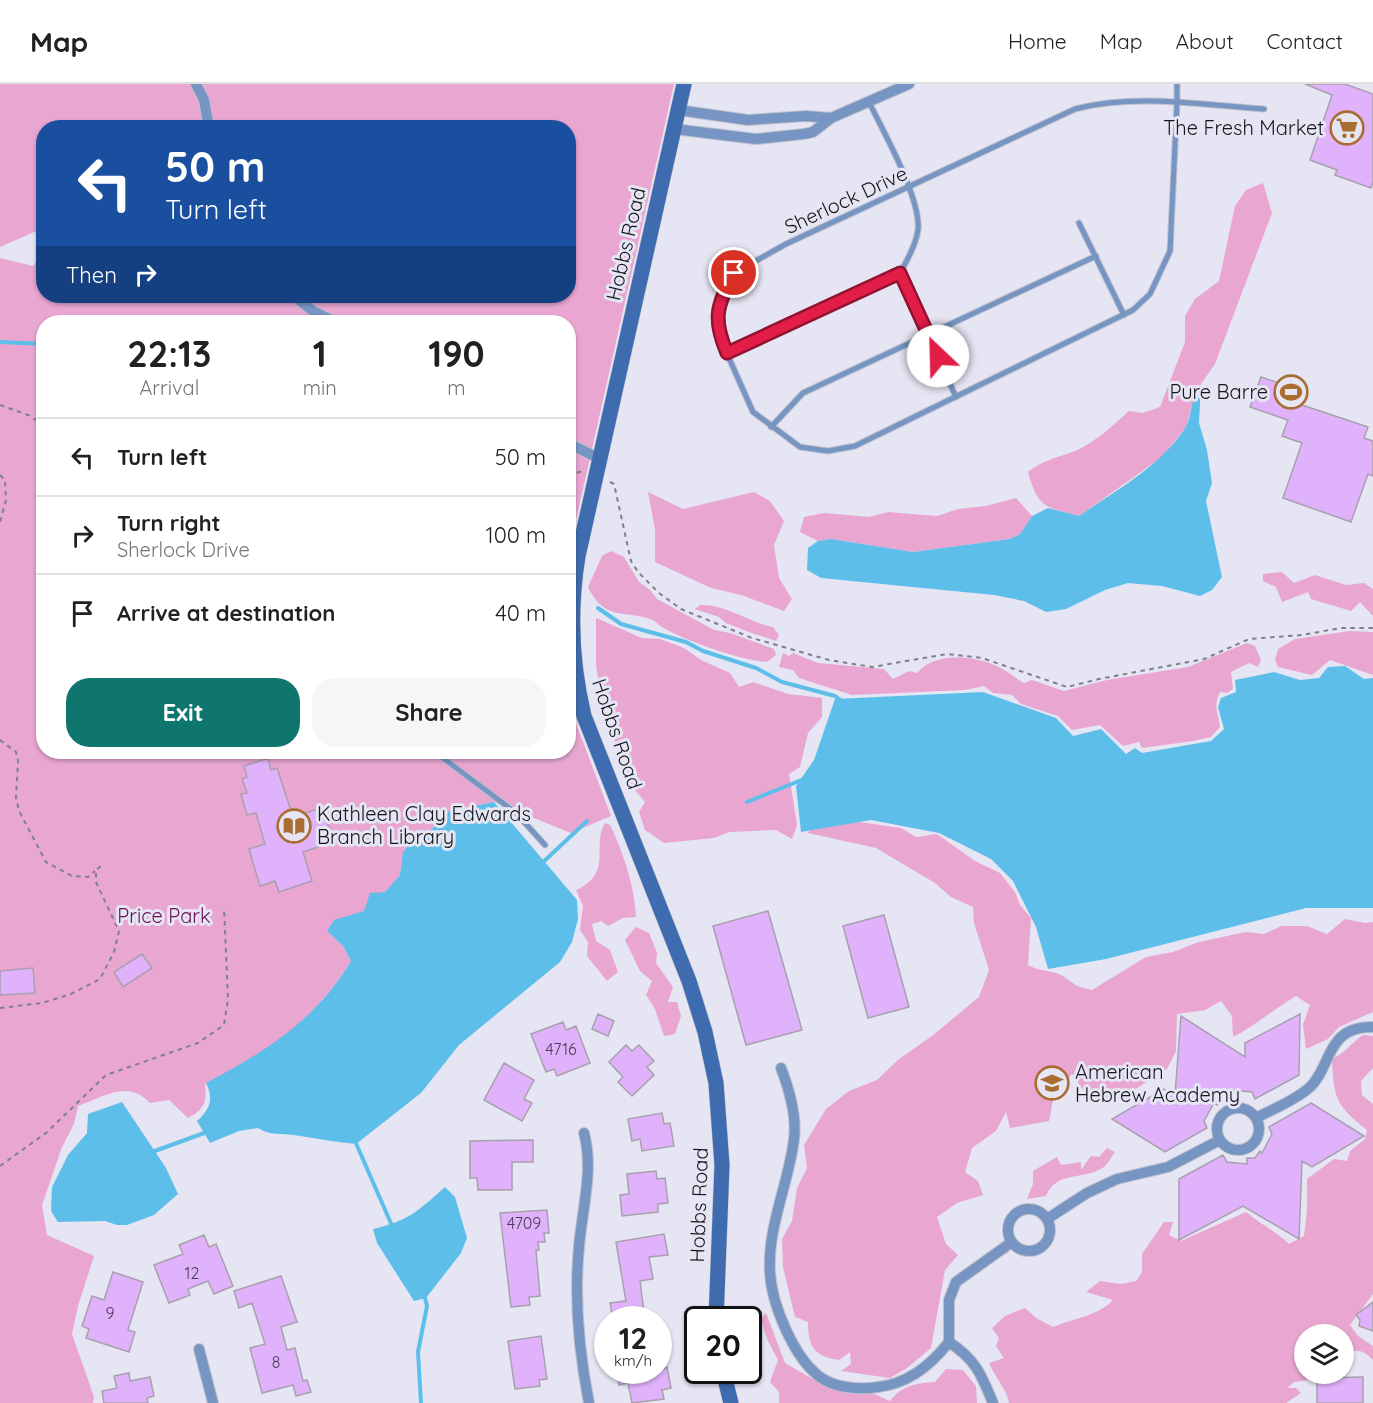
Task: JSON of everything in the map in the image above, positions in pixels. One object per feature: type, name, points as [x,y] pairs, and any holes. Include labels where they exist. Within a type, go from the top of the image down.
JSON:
[{"type":"street","points":[[196,84],[204,100],[208,120]]},
{"type":"street","name":"Hobbs Road","points":[[576,568],[684,84]]},
{"type":"street","points":[[674,129],[738,138],[780,138],[813,132],[831,118],[909,84]]},
{"type":"street","points":[[678,110],[748,120],[806,116],[831,118]]},
{"type":"street","points":[[303,303],[321,315]]},
{"type":"street","points":[[576,447],[600,459]]},
{"type":"street","name":"Hobbs Road","points":[[576,682],[584,716],[689,981],[708,1042],[716,1083],[723,1165],[717,1306]]},
{"type":"street","points":[[1256,1119],[1310,1087],[1333,1047],[1343,1036],[1354,1030],[1373,1027]]},
{"type":"street","points":[[781,1068],[788,1087],[795,1137],[773,1231],[770,1273],[778,1310],[798,1353],[821,1378],[849,1387],[873,1388],[894,1383],[917,1373],[939,1355],[949,1342],[949,1299],[956,1282],[989,1256],[1012,1242]]},
{"type":"street","points":[[1239,1108],[1256,1119],[1258,1125],[1256,1139],[1245,1149],[1231,1149],[1220,1140],[1219,1121],[1227,1111],[1239,1108]]},
{"type":"street","points":[[584,1133],[590,1158],[577,1278],[580,1346],[589,1403]]},
{"type":"street","points":[[1047,1219],[1087,1193],[1117,1179],[1168,1167],[1220,1140]]},
{"type":"street","points":[[1029,1209],[1036,1210],[1047,1219],[1048,1238],[1040,1248],[1027,1250],[1012,1242],[1009,1226],[1016,1214],[1029,1209]]},
{"type":"street","points":[[949,1342],[966,1354],[979,1369],[993,1403]]},
{"type":"street","points":[[199,1349],[213,1403]]},
{"type":"street","points":[[726,1384],[731,1403]]},
{"type":"lane","name":"Sherlock Drive","points":[[1177,84],[1177,103],[1170,251],[1150,294],[1124,315],[855,446],[828,451],[800,447],[753,412],[716,329],[722,297],[734,273],[786,244],[1075,109],[1100,102],[1177,103]]},
{"type":"lane","points":[[727,353],[900,273],[907,261],[918,231],[915,201],[869,102]]},
{"type":"lane","points":[[1177,103],[1264,109]]},
{"type":"lane","points":[[1079,223],[1124,315]]},
{"type":"lane","points":[[771,427],[803,393],[1096,256]]},
{"type":"lane","points":[[900,273],[956,398]]},
{"type":"lane","points":[[446,759],[516,813],[545,845]]},
{"type":"path","points":[[0,405],[36,420]]},
{"type":"path","points":[[0,475],[5,480],[6,500],[0,522]]},
{"type":"path","points":[[596,475],[614,484],[631,561],[638,572],[659,592],[681,609],[752,638],[829,660],[872,667],[947,654],[982,658],[1041,681],[1067,687],[1204,659],[1249,639],[1302,635],[1341,628],[1373,628]]},
{"type":"path","points":[[0,740],[16,752],[18,761],[17,804],[31,837],[46,862],[72,876],[88,877],[102,866],[96,870],[96,882],[119,931],[114,952],[100,979],[71,994],[42,1003],[0,1008]]},
{"type":"path","points":[[0,1166],[46,1132],[106,1076],[198,1043],[224,1025],[228,999],[224,907]]},
{"type":"green space","name":"Price Park","points":[[0,84],[674,84],[576,520],[576,315],[36,315],[36,759],[576,759],[576,723],[611,816],[571,833],[494,802],[449,811],[432,829],[412,841],[403,852],[400,875],[385,892],[364,911],[327,931],[343,946],[351,961],[323,1000],[288,1034],[268,1049],[227,1074],[205,1084],[204,1104],[198,1111],[188,1118],[169,1100],[150,1103],[142,1096],[124,1091],[78,1106],[74,1124],[62,1147],[42,1205],[47,1235],[94,1256],[78,1306],[72,1334],[94,1397],[93,1403],[0,1403],[0,258],[33,266],[36,262],[36,303],[576,303],[576,120],[36,120],[36,231],[0,247]]},
{"type":"green space","points":[[1263,183],[1272,213],[1215,364],[1196,391],[1186,427],[1162,457],[1079,516],[1044,504],[1035,493],[1028,472],[1044,462],[1090,443],[1129,411],[1143,413],[1160,407],[1185,342],[1185,316],[1195,299],[1219,281],[1235,206],[1246,190]]},
{"type":"green space","points":[[648,492],[683,509],[754,492],[770,501],[784,521],[774,545],[779,578],[792,599],[784,611],[741,595],[711,588],[655,562],[655,529]]},
{"type":"green space","points":[[1016,498],[1032,516],[1020,534],[1010,539],[913,552],[831,539],[818,541],[800,532],[804,517],[824,513],[869,517],[888,512],[937,516],[958,509],[986,506]]},
{"type":"green space","points":[[611,551],[624,557],[639,582],[657,599],[714,630],[730,633],[774,649],[776,655],[767,662],[742,658],[685,638],[641,616],[608,610],[594,598],[588,587],[602,556]]},
{"type":"green space","points":[[1282,572],[1294,583],[1315,575],[1346,585],[1364,583],[1373,589],[1373,616],[1360,602],[1351,611],[1311,599],[1308,592],[1282,602],[1276,587],[1263,581],[1263,574]]},
{"type":"green space","points":[[700,605],[719,607],[773,627],[779,635],[776,641],[749,632],[726,623],[719,617],[695,609]]},
{"type":"green space","points":[[596,618],[642,638],[660,639],[684,648],[701,660],[730,673],[739,687],[753,682],[788,694],[822,698],[822,717],[808,733],[800,767],[789,774],[797,825],[792,839],[776,830],[729,832],[714,838],[664,843],[645,830],[639,812],[645,802],[629,783],[625,759],[612,736],[612,717],[601,694],[596,666]]},
{"type":"green space","points":[[1350,631],[1373,632],[1373,675],[1330,660],[1312,675],[1278,667],[1275,660],[1278,649],[1295,639]]},
{"type":"green space","points":[[1247,643],[1255,646],[1261,660],[1258,667],[1249,663],[1231,672],[1233,689],[1227,693],[1220,692],[1216,705],[1220,727],[1211,737],[1142,748],[1139,742],[1123,746],[1100,725],[1072,730],[1058,716],[1021,704],[1012,695],[993,693],[984,686],[965,690],[852,695],[799,678],[793,670],[779,667],[783,653],[789,656],[793,653],[818,663],[884,669],[893,679],[909,671],[917,673],[936,660],[975,659],[999,667],[1024,683],[1032,680],[1064,691],[1107,680],[1188,667]]},
{"type":"green space","points":[[818,816],[901,828],[916,837],[937,834],[975,861],[1000,873],[1031,918],[1028,965],[1057,973],[1077,986],[1092,990],[1146,957],[1173,952],[1199,942],[1246,932],[1264,934],[1282,926],[1307,926],[1327,934],[1345,919],[1365,923],[1373,922],[1373,1012],[1339,1027],[1328,1039],[1306,1049],[1303,1025],[1310,1005],[1296,996],[1233,1037],[1232,1016],[1221,1001],[1205,1010],[1177,1014],[1176,1051],[1167,1069],[1120,1099],[1089,1099],[1072,1074],[1054,1095],[1049,1121],[1010,1128],[1006,1112],[996,1131],[972,1148],[965,1172],[978,1181],[983,1195],[957,1203],[937,1217],[946,1244],[958,1255],[945,1270],[931,1348],[907,1368],[890,1378],[841,1371],[851,1364],[850,1352],[839,1360],[824,1356],[814,1349],[809,1338],[808,1322],[795,1317],[783,1267],[782,1239],[792,1221],[797,1188],[807,1168],[804,1145],[826,1109],[849,1091],[877,1080],[899,1059],[932,1036],[979,997],[989,970],[974,923],[973,907],[951,897],[935,883],[876,848],[808,833]]},
{"type":"green space","points":[[605,823],[610,825],[624,858],[631,882],[636,917],[623,918],[608,926],[601,921],[592,924],[596,941],[610,950],[618,972],[607,981],[587,956],[588,942],[580,930],[583,906],[576,890],[595,876],[600,859],[601,832]]},
{"type":"green space","points":[[636,927],[649,933],[657,953],[656,963],[673,987],[668,1002],[677,1002],[681,1016],[675,1034],[664,1036],[655,1009],[646,995],[652,981],[640,971],[625,940]]},
{"type":"green space","points":[[1363,1035],[1373,1036],[1373,1068],[1361,1081],[1362,1095],[1373,1104],[1373,1294],[1351,1324],[1294,1324],[1294,1382],[1287,1388],[1296,1388],[1301,1393],[1286,1403],[1009,1403],[989,1363],[1004,1358],[996,1346],[999,1338],[992,1328],[1005,1316],[1025,1308],[1036,1318],[1053,1327],[1100,1310],[1113,1300],[1086,1292],[1100,1281],[1121,1284],[1136,1281],[1142,1272],[1142,1254],[1164,1222],[1173,1222],[1169,1235],[1181,1241],[1246,1212],[1289,1244],[1304,1236],[1307,1179],[1334,1159],[1347,1161],[1350,1151],[1365,1139],[1367,1130],[1348,1114],[1338,1100],[1332,1059]]},
{"type":"green space","points":[[1107,1148],[1115,1152],[1104,1167],[1088,1174],[1057,1182],[1046,1196],[1027,1199],[1033,1184],[1033,1171],[1057,1157],[1061,1165],[1081,1162],[1081,1170],[1091,1156],[1099,1157]]},
{"type":"green space","points":[[766,1313],[785,1363],[830,1389],[874,1394],[890,1401],[910,1386],[935,1382],[946,1369],[963,1370],[976,1386],[977,1403],[779,1403],[779,1392],[770,1382],[778,1360],[767,1339],[762,1318]]},
{"type":"green space","points":[[1354,1330],[1373,1346],[1373,1360],[1360,1351],[1354,1351]]},
{"type":"water","points":[[1201,385],[1199,423],[1207,450],[1212,483],[1206,501],[1222,577],[1212,590],[1200,596],[1162,586],[1128,583],[1105,590],[1066,609],[1046,612],[1024,601],[994,595],[821,578],[807,570],[808,548],[818,541],[831,539],[913,552],[1010,539],[1020,534],[1032,516],[1048,508],[1079,516],[1136,477],[1175,442],[1185,428],[1195,395]]},
{"type":"water","points":[[1345,666],[1364,679],[1373,678],[1373,908],[1306,908],[1106,959],[1048,969],[1036,927],[1013,881],[991,859],[939,833],[871,820],[801,832],[796,786],[814,760],[835,699],[983,692],[1056,718],[1073,736],[1101,729],[1126,754],[1135,748],[1142,753],[1211,741],[1224,729],[1218,707],[1221,698],[1236,692],[1235,680],[1274,672],[1300,680],[1319,678],[1328,667]]},
{"type":"water","points":[[494,802],[577,900],[578,919],[572,942],[560,962],[459,1045],[421,1093],[356,1144],[271,1133],[258,1128],[239,1131],[210,1143],[197,1121],[209,1104],[210,1094],[206,1083],[269,1046],[305,1018],[322,1001],[351,961],[343,946],[327,931],[334,920],[364,911],[370,893],[385,892],[400,875],[403,852],[412,841],[432,829],[449,811]]},
{"type":"water","points":[[122,1102],[166,1168],[178,1194],[154,1215],[127,1225],[105,1221],[58,1222],[51,1211],[52,1187],[68,1155],[87,1133],[88,1114]]},
{"type":"water","points":[[445,1187],[455,1197],[467,1238],[461,1253],[426,1298],[414,1301],[377,1243],[373,1229],[413,1214]]},
{"type":"building","name":"The Fresh Market","points":[[1305,84],[1345,84],[1373,94],[1373,182],[1371,188],[1335,175],[1337,170],[1310,160],[1332,95]]},
{"type":"building","points":[[1261,377],[1300,390],[1296,403],[1368,427],[1364,438],[1373,441],[1373,476],[1368,474],[1351,522],[1283,498],[1302,443],[1282,436],[1288,420],[1250,407]]},
{"type":"building","name":"Kathleen Clay Edwards Branch Library","points":[[268,759],[271,770],[277,768],[293,817],[318,809],[319,815],[324,813],[331,835],[325,837],[327,844],[303,852],[312,881],[279,892],[275,881],[260,886],[249,849],[265,844],[256,813],[247,815],[241,794],[247,793],[242,779],[247,777],[244,766]]},
{"type":"building","points":[[768,911],[802,1030],[746,1045],[713,926]]},
{"type":"building","points":[[884,915],[909,1007],[868,1018],[843,926]]},
{"type":"building","points":[[142,954],[152,968],[123,987],[114,972]]},
{"type":"building","points":[[33,968],[35,993],[0,995],[0,971]]},
{"type":"building","points":[[598,1014],[614,1021],[608,1036],[592,1029]]},
{"type":"building","points":[[1300,1014],[1299,1075],[1255,1099],[1252,1092],[1230,1090],[1229,1099],[1221,1098],[1217,1105],[1214,1103],[1204,1121],[1207,1128],[1165,1152],[1112,1119],[1164,1089],[1175,1095],[1181,1016],[1245,1057],[1245,1043]]},
{"type":"building","points":[[563,1022],[566,1030],[576,1026],[590,1063],[557,1076],[554,1069],[546,1072],[531,1034]]},
{"type":"building","points":[[626,1045],[632,1051],[639,1045],[654,1061],[647,1067],[654,1075],[632,1096],[618,1082],[623,1077],[609,1062]]},
{"type":"building","points":[[504,1063],[534,1080],[524,1099],[532,1103],[522,1121],[484,1100]]},
{"type":"building","points":[[1311,1103],[1364,1136],[1312,1167],[1302,1161],[1299,1239],[1243,1206],[1179,1240],[1179,1179],[1223,1155],[1227,1162],[1247,1164],[1247,1158],[1255,1158],[1260,1151],[1262,1153],[1272,1134],[1269,1127]]},
{"type":"building","points":[[662,1113],[664,1124],[670,1123],[674,1146],[642,1151],[640,1139],[632,1141],[628,1119]]},
{"type":"building","points":[[533,1140],[533,1162],[512,1162],[512,1190],[478,1190],[477,1178],[470,1178],[470,1141]]},
{"type":"building","points":[[656,1171],[657,1179],[665,1178],[668,1203],[658,1204],[658,1212],[622,1216],[620,1195],[629,1194],[627,1174]]},
{"type":"building","points":[[547,1210],[549,1233],[544,1233],[545,1242],[538,1242],[539,1250],[536,1250],[540,1296],[529,1297],[530,1305],[511,1307],[500,1213]]},
{"type":"building","points":[[664,1234],[668,1255],[649,1257],[653,1279],[640,1281],[643,1306],[611,1306],[610,1303],[626,1301],[616,1242]]},
{"type":"building","points":[[204,1235],[209,1247],[216,1244],[233,1286],[214,1294],[208,1281],[188,1289],[190,1295],[169,1303],[154,1265],[183,1254],[179,1245]]},
{"type":"building","points":[[113,1272],[143,1282],[128,1330],[135,1332],[129,1352],[86,1338],[89,1329],[82,1326],[92,1296],[104,1300]]},
{"type":"building","points":[[281,1276],[297,1322],[281,1327],[287,1350],[295,1348],[303,1381],[307,1380],[311,1392],[296,1396],[293,1385],[262,1393],[250,1348],[265,1344],[252,1303],[239,1308],[234,1291]]},
{"type":"building","points":[[1373,1302],[1373,1331],[1359,1326],[1360,1320],[1356,1315]]},
{"type":"building","points":[[541,1336],[547,1379],[539,1380],[540,1386],[515,1389],[508,1341]]},
{"type":"building","points":[[129,1373],[130,1381],[150,1377],[154,1396],[147,1398],[148,1403],[104,1403],[102,1391],[117,1388],[114,1376]]},
{"type":"building","points":[[1354,1377],[1363,1377],[1363,1403],[1317,1403],[1317,1384],[1354,1384]]},
{"type":"building","points":[[628,1384],[670,1384],[671,1388],[662,1390],[664,1399],[632,1403]]},
{"type":"waterway","points":[[0,342],[36,344]]},
{"type":"waterway","points":[[598,608],[621,624],[686,642],[703,651],[756,668],[782,682],[835,696],[843,702]]},
{"type":"waterway","points":[[747,802],[804,779]]},
{"type":"waterway","points":[[541,864],[587,821]]},
{"type":"waterway","points":[[152,1152],[207,1132]]},
{"type":"waterway","points":[[355,1141],[393,1228]]},
{"type":"waterway","points":[[421,1403],[418,1352],[427,1306],[424,1294]]},
{"type":"place","name":"The Fresh Market","points":[[1347,128]]},
{"type":"place","name":"Pure Barre","points":[[1291,392]]},
{"type":"place","name":"Kathleen Clay Edwards Branch Library","points":[[294,826]]},
{"type":"place","name":"American Hebrew Academy","points":[[1052,1083]]},
{"type":"route","points":[[734,273],[722,297],[716,329],[727,353],[900,273],[938,356]]}]
